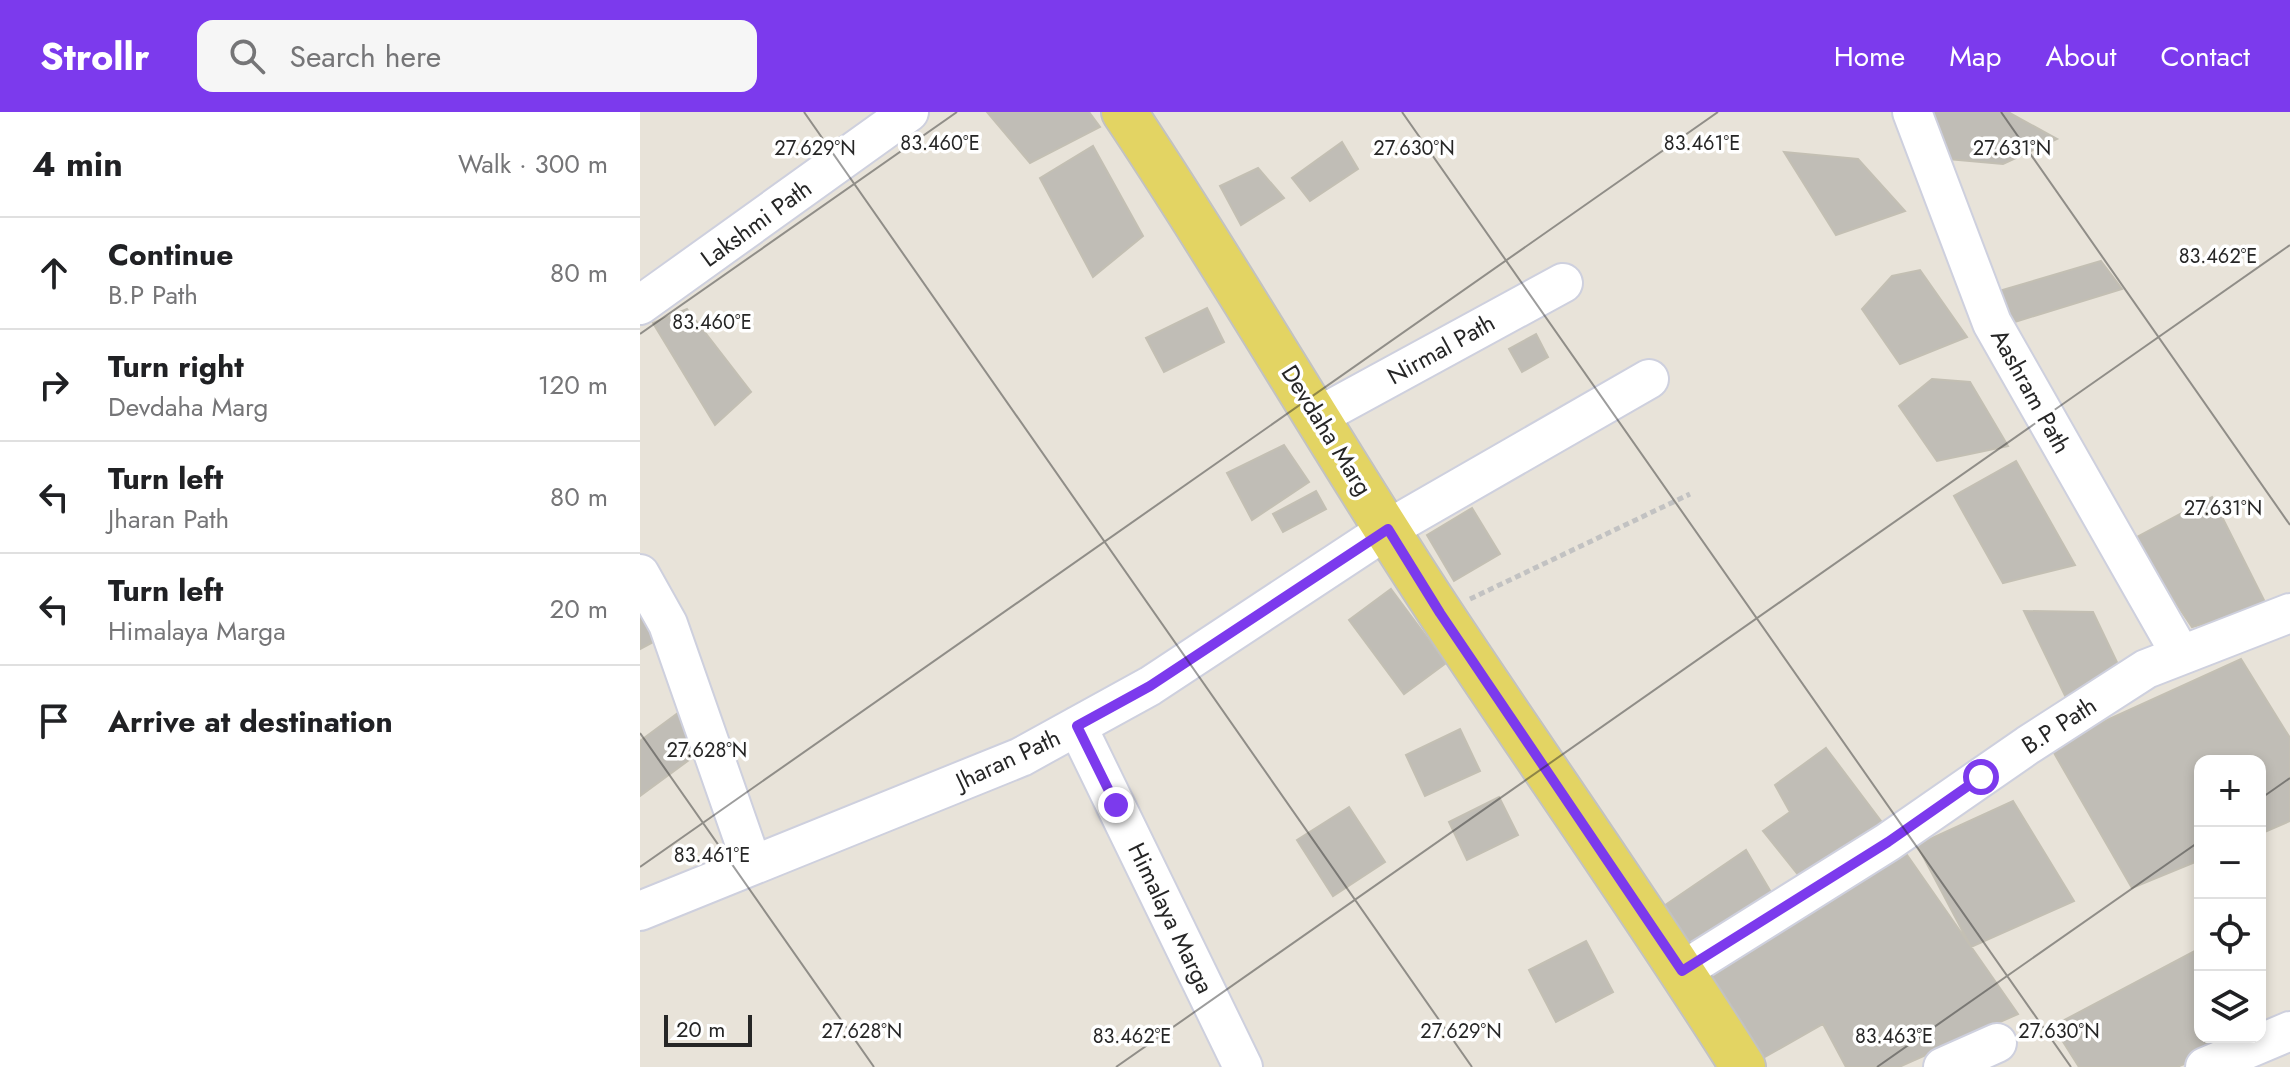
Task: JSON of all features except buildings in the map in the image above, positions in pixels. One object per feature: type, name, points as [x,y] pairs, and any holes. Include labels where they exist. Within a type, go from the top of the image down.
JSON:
[{"type":"main road","name":"Devdaha Marg","points":[[1124,112],[1319,416],[1440,613],[1682,971],[1743,1067]]},
{"type":"street","name":"Lakshmi Path","points":[[640,305],[909,112]]},
{"type":"street","name":"Aashram Path","points":[[1912,112],[1992,323],[2181,655]]},
{"type":"street","name":"Nirmal Path","points":[[1319,416],[1563,283]]},
{"type":"street","name":"Jharan Path","points":[[640,911],[1021,757],[1150,686],[1388,529],[1649,379]]},
{"type":"street","points":[[640,574],[668,624],[752,864]]},
{"type":"street","name":"B.P Path","points":[[1682,971],[1888,842],[2028,745],[2146,669],[2290,613]]},
{"type":"street","name":"Himalaya Marga","points":[[1077,726],[1243,1067]]},
{"type":"street","points":[[2205,1067],[2290,1031]]},
{"type":"street","points":[[1943,1067],[1997,1043]]},
{"type":"path","points":[[1440,613],[1690,494]]},
{"type":"route","points":[[1116,805],[1077,726],[1150,686],[1388,529],[1440,613],[1539,755],[1682,971],[1731,944],[1981,777]]}]
